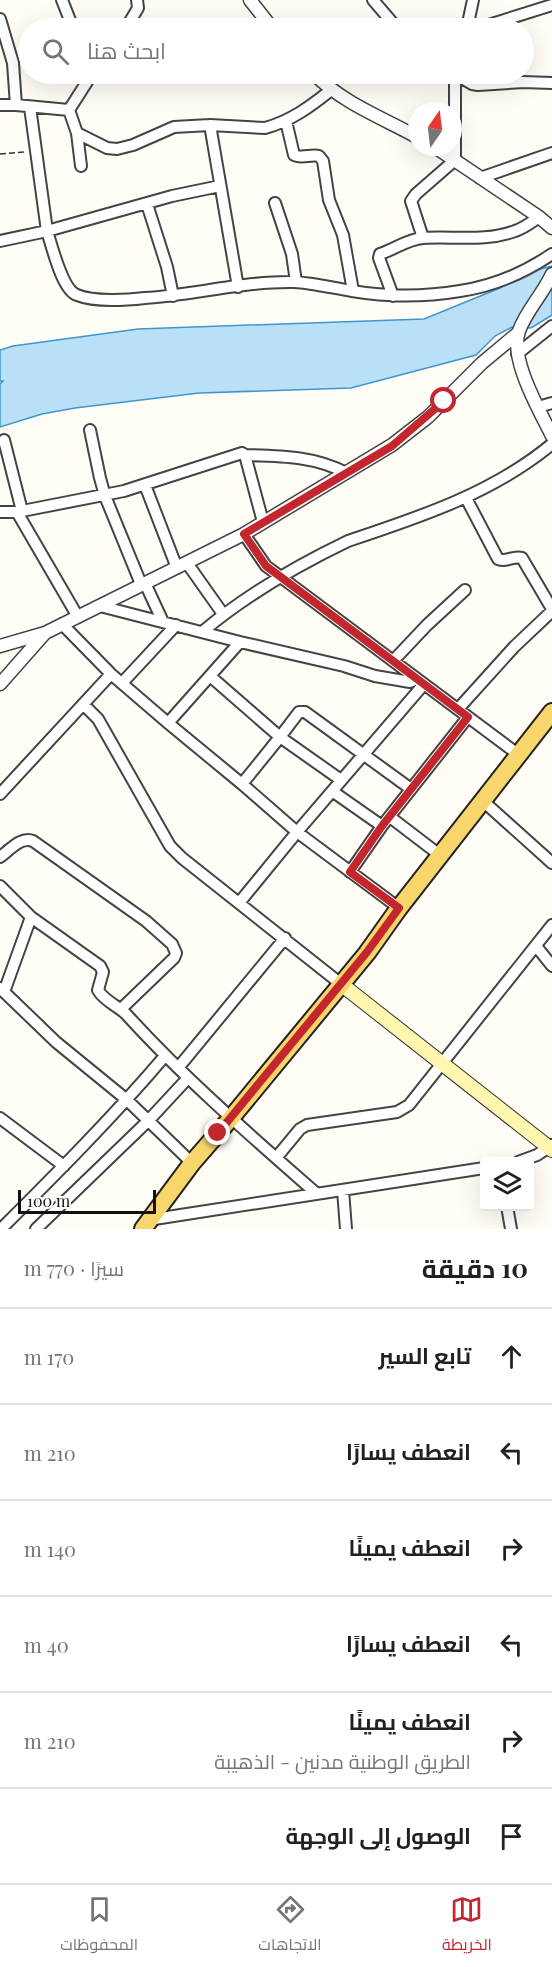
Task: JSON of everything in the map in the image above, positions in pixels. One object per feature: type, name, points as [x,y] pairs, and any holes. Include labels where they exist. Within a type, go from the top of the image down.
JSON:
[{"type":"main road","points":[[145,1224],[192,1162],[367,952],[552,712]]},
{"type":"main road","points":[[341,984],[551,1148]]},
{"type":"street","points":[[62,0],[69,18]]},
{"type":"street","points":[[132,18],[138,8],[137,0]]},
{"type":"street","points":[[250,0],[261,18]]},
{"type":"street","points":[[373,0],[388,18]]},
{"type":"street","points":[[469,18],[473,0]]},
{"type":"street","points":[[511,18],[552,5]]},
{"type":"street","points":[[0,19],[13,63],[16,105]]},
{"type":"street","points":[[534,82],[552,83]]},
{"type":"street","points":[[69,110],[86,84]]},
{"type":"street","points":[[325,84],[375,117],[408,133]]},
{"type":"street","points":[[423,238],[412,205],[413,198],[455,160],[455,84]]},
{"type":"street","points":[[472,84],[493,84]]},
{"type":"street","points":[[77,133],[107,148],[117,149],[133,146],[174,127],[210,125],[265,128],[286,121],[309,108],[331,90]]},
{"type":"street","points":[[0,105],[69,110]]},
{"type":"street","points":[[30,107],[47,231],[68,288],[78,296],[134,299],[296,282],[393,296],[432,295],[490,286],[533,267],[552,254]]},
{"type":"street","points":[[69,110],[77,133],[81,166]]},
{"type":"street","points":[[286,121],[294,155],[316,155],[323,161],[328,195],[343,235],[353,291]]},
{"type":"street","points":[[210,125],[238,287]]},
{"type":"street","points":[[480,178],[552,153]]},
{"type":"street","points":[[449,156],[552,228]]},
{"type":"street","points":[[0,241],[47,231],[172,196],[220,186]]},
{"type":"street","points":[[275,203],[292,254],[296,282]]},
{"type":"street","points":[[147,204],[173,296]]},
{"type":"street","points":[[393,296],[379,255],[410,240],[483,238],[500,235],[516,231],[539,217]]},
{"type":"street","points":[[0,646],[45,633],[244,534],[392,446],[518,333],[552,274]]},
{"type":"street","points":[[518,354],[552,326]]},
{"type":"street","points":[[518,333],[518,354],[538,407],[552,436]]},
{"type":"street","points":[[538,407],[552,403]]},
{"type":"street","points":[[90,430],[105,496],[143,584],[163,622]]},
{"type":"street","points":[[4,440],[20,511],[78,616]]},
{"type":"street","points":[[202,632],[280,576],[348,540],[466,498],[531,461],[552,444]]},
{"type":"street","points":[[0,512],[20,511],[105,496],[146,485],[238,453],[323,462],[346,473]]},
{"type":"street","points":[[245,455],[263,522]]},
{"type":"street","points":[[146,485],[182,565],[224,614]]},
{"type":"street","points":[[458,709],[514,647],[552,610],[522,558],[517,556],[502,561],[498,559],[466,498]]},
{"type":"street","points":[[244,534],[266,566],[519,755]]},
{"type":"street","points":[[393,661],[433,619],[465,590]]},
{"type":"street","points":[[100,606],[397,680],[421,681]]},
{"type":"street","points":[[62,624],[111,674],[297,832],[399,908]]},
{"type":"street","points":[[122,683],[176,625]]},
{"type":"street","points":[[0,684],[45,633]]},
{"type":"street","points":[[168,723],[240,642]]},
{"type":"street","points":[[0,794],[111,674]]},
{"type":"street","points":[[210,676],[280,737],[341,780]]},
{"type":"street","points":[[239,903],[421,681]]},
{"type":"street","points":[[83,705],[98,719],[170,846],[182,858],[341,984]]},
{"type":"street","points":[[242,784],[302,711],[411,789]]},
{"type":"street","points":[[350,872],[382,826],[468,717]]},
{"type":"street","points":[[332,791],[382,826]]},
{"type":"street","points":[[483,801],[552,863]]},
{"type":"street","points":[[390,817],[441,856]]},
{"type":"street","points":[[0,857],[22,840],[33,841],[146,921],[172,944],[176,953],[174,958],[121,1009]]},
{"type":"street","points":[[0,886],[31,917],[100,966],[103,972],[98,990],[100,994],[121,1009],[187,1079],[317,1194]]},
{"type":"street","points":[[31,917],[2,990],[56,1042],[128,1100],[192,1162]]},
{"type":"street","points":[[276,1158],[300,1129],[308,1125],[397,1112],[409,1105],[552,925]]},
{"type":"street","points":[[178,1068],[285,938]]},
{"type":"street","points":[[536,946],[552,966]]},
{"type":"street","points":[[1,1229],[128,1100],[164,1057]]},
{"type":"street","points":[[36,1229],[149,1120],[187,1079]]},
{"type":"street","points":[[0,1118],[64,1166]]},
{"type":"street","points":[[531,1157],[551,1148]]},
{"type":"street","points":[[145,1224],[480,1169]]},
{"type":"street","points":[[343,1190],[346,1229]]},
{"type":"street","points":[[508,1211],[512,1229]]},
{"type":"path","points":[[0,154],[35,152]]},
{"type":"water","points":[[552,266],[552,315],[531,328],[512,327],[495,336],[476,355],[351,388],[199,393],[75,408],[42,414],[0,427],[0,384],[3,381],[0,381],[0,350],[13,346],[138,329],[424,319],[500,288],[536,270]]},
{"type":"route","points":[[218,1133],[367,952],[399,908],[350,872],[382,826],[468,717],[266,566],[244,534],[392,446],[444,401]]}]
